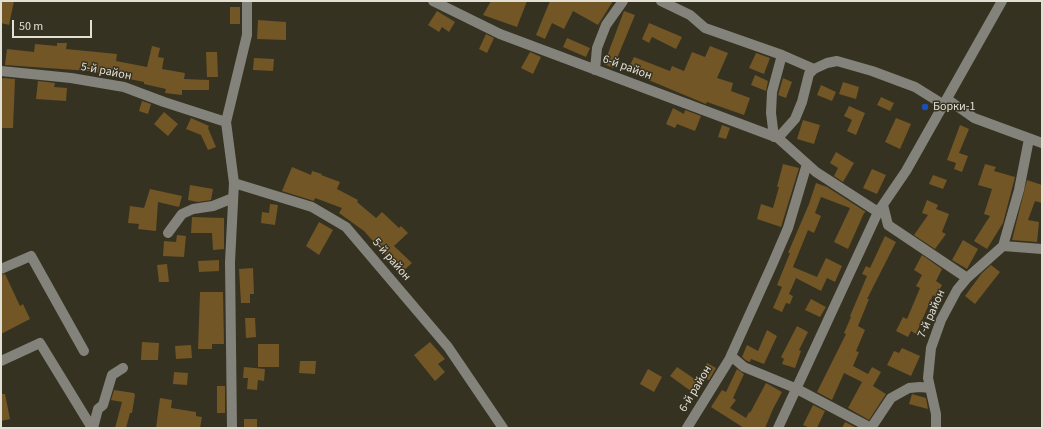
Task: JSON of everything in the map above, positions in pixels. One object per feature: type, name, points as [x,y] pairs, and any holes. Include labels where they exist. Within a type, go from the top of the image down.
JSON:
[{"type":"street","points":[[232,428],[230,262],[234,183],[226,122],[247,35],[247,1]]},
{"type":"street","name":"6-й район","points":[[432,1],[500,34],[776,137],[807,164],[880,209]]},
{"type":"street","points":[[595,70],[597,48],[606,26],[623,1]]},
{"type":"street","points":[[661,1],[690,15],[705,28],[782,55],[814,69]]},
{"type":"street","points":[[778,428],[795,388],[880,209],[906,170],[1002,1]]},
{"type":"street","points":[[776,137],[771,113],[772,92],[782,55]]},
{"type":"street","points":[[776,137],[795,119],[802,102],[809,74],[814,69],[827,63],[837,61],[872,70],[915,87],[974,118],[1042,143]]},
{"type":"street","name":"5-й район","points":[[1,71],[71,78],[124,86],[164,102],[226,122]]},
{"type":"street","points":[[1029,139],[1019,190],[1010,218],[1004,246],[1042,249]]},
{"type":"street","name":"6-й район","points":[[688,428],[730,356],[788,228],[807,164]]},
{"type":"street","name":"5-й район","points":[[234,183],[312,207],[346,227],[448,347],[503,428]]},
{"type":"street","points":[[168,233],[182,214],[193,209],[213,206],[233,198]]},
{"type":"street","points":[[880,209],[888,225],[967,278]]},
{"type":"street","name":"7-й район","points":[[936,428],[936,414],[928,378],[931,348],[941,320],[957,290],[967,278],[1004,246]]},
{"type":"street","points":[[1,269],[31,256],[84,351]]},
{"type":"street","points":[[1,361],[40,343],[92,428]]},
{"type":"street","points":[[730,356],[744,367],[795,388],[871,428],[891,398],[909,388],[930,388]]},
{"type":"street","points":[[92,428],[98,409],[103,405],[112,375],[123,368]]},
{"type":"building","points":[[1,1],[14,1],[9,25],[1,23]]},
{"type":"building","points":[[491,1],[527,1],[517,27],[483,15]]},
{"type":"building","points":[[550,1],[613,1],[598,25],[573,11],[564,29],[552,23],[545,39],[536,35]]},
{"type":"building","points":[[230,7],[240,7],[240,24],[230,24]]},
{"type":"building","points":[[437,11],[455,22],[449,32],[442,27],[439,32],[428,25]]},
{"type":"building","points":[[624,11],[635,15],[613,68],[604,64]]},
{"type":"building","points":[[258,20],[286,22],[286,40],[257,39]]},
{"type":"building","points":[[649,23],[682,37],[676,49],[652,37],[649,43],[642,39]]},
{"type":"building","points":[[486,34],[494,38],[487,53],[479,49]]},
{"type":"building","points":[[567,38],[590,48],[586,57],[563,47]]},
{"type":"building","points":[[57,43],[67,43],[66,49],[117,54],[116,61],[147,67],[152,46],[160,48],[158,57],[164,58],[162,69],[185,73],[184,79],[209,80],[209,90],[182,90],[182,95],[165,93],[166,89],[144,84],[144,82],[90,71],[5,65],[7,49],[34,52],[35,44],[57,46]]},
{"type":"building","points":[[710,46],[728,53],[717,78],[733,83],[731,91],[750,98],[744,115],[707,102],[706,104],[627,71],[634,57],[670,71],[672,66],[684,71],[692,52],[705,57]]},
{"type":"building","points":[[206,52],[217,52],[218,77],[207,77]]},
{"type":"building","points":[[530,52],[541,57],[533,74],[521,68]]},
{"type":"building","points":[[756,53],[770,58],[764,74],[749,68]]},
{"type":"building","points":[[254,58],[274,59],[273,71],[253,70]]},
{"type":"building","points":[[755,75],[768,81],[766,91],[751,85]]},
{"type":"building","points":[[3,78],[15,79],[13,128],[1,128],[1,80]]},
{"type":"building","points":[[783,78],[792,82],[786,98],[778,95]]},
{"type":"building","points":[[38,81],[55,83],[54,87],[67,88],[66,101],[36,99]]},
{"type":"building","points":[[843,82],[859,87],[856,99],[839,94]]},
{"type":"building","points":[[821,85],[836,92],[832,101],[817,95]]},
{"type":"building","points":[[881,97],[894,103],[890,111],[877,105]]},
{"type":"building","points":[[142,101],[151,104],[148,114],[139,111]]},
{"type":"building","points":[[849,106],[865,113],[856,135],[847,131],[852,120],[844,116]]},
{"type":"building","points":[[673,108],[684,114],[685,110],[701,116],[695,131],[677,124],[675,128],[666,124]]},
{"type":"building","points":[[164,112],[178,124],[168,136],[154,124]]},
{"type":"building","points":[[191,118],[209,126],[208,128],[216,147],[208,150],[201,135],[186,129]]},
{"type":"building","points":[[896,118],[911,124],[900,149],[885,142]]},
{"type":"building","points":[[803,120],[820,125],[814,144],[797,139]]},
{"type":"building","points":[[722,125],[730,128],[726,139],[718,137]]},
{"type":"building","points":[[960,125],[969,129],[959,153],[968,156],[962,172],[954,169],[956,163],[947,160]]},
{"type":"building","points":[[836,152],[854,163],[843,182],[834,176],[838,168],[830,163]]},
{"type":"building","points":[[783,164],[799,168],[781,227],[757,219],[761,204],[773,208]]},
{"type":"building","points":[[985,164],[996,167],[994,171],[1015,177],[1003,223],[987,249],[974,241],[990,216],[984,214],[992,189],[978,185]]},
{"type":"building","points":[[292,167],[311,175],[312,171],[322,174],[321,175],[340,182],[337,189],[358,200],[357,202],[376,218],[382,212],[399,228],[401,226],[408,233],[394,246],[412,263],[400,274],[386,260],[388,258],[364,231],[339,213],[342,208],[315,198],[314,201],[282,191]]},
{"type":"building","points":[[872,169],[886,175],[877,194],[863,188]]},
{"type":"building","points":[[933,175],[947,180],[943,189],[929,184]]},
{"type":"building","points":[[1027,180],[1042,185],[1042,203],[1035,201],[1028,220],[1039,222],[1037,242],[1012,240]]},
{"type":"building","points":[[816,183],[827,187],[866,212],[864,213],[848,249],[834,242],[850,208],[821,197],[815,213],[821,216],[814,233],[808,230],[793,267],[817,277],[826,258],[842,266],[835,282],[827,278],[821,291],[796,278],[789,294],[793,296],[790,304],[786,303],[782,312],[773,308],[782,287],[777,285]]},
{"type":"building","points":[[190,185],[213,189],[211,200],[198,202],[188,200]]},
{"type":"building","points":[[150,189],[182,196],[179,207],[158,202],[156,231],[138,229],[139,224],[128,223],[130,206],[144,208]]},
{"type":"building","points":[[927,200],[938,205],[936,209],[949,214],[942,232],[946,234],[935,249],[914,235],[928,215],[922,213]]},
{"type":"building","points":[[270,204],[278,205],[275,225],[261,223],[262,212],[269,213]]},
{"type":"building","points":[[192,217],[224,218],[224,249],[213,250],[212,233],[191,233]]},
{"type":"building","points":[[319,222],[333,230],[319,255],[306,246]]},
{"type":"building","points":[[177,235],[186,236],[184,257],[163,256],[164,241],[176,242]]},
{"type":"building","points":[[885,236],[896,242],[867,299],[869,299],[858,326],[865,330],[856,351],[859,352],[853,366],[868,374],[872,367],[881,372],[873,386],[886,394],[869,420],[848,408],[862,382],[844,373],[832,400],[817,392],[846,334],[844,333],[851,317],[850,316],[867,276],[862,274],[866,266],[870,268]]},
{"type":"building","points":[[963,240],[978,249],[967,269],[952,260]]},
{"type":"building","points":[[922,255],[942,269],[936,281],[942,285],[936,297],[933,295],[916,334],[911,331],[908,337],[896,331],[903,317],[907,319],[920,288],[916,286],[922,275],[914,270]]},
{"type":"building","points":[[219,260],[219,271],[199,272],[198,261]]},
{"type":"building","points":[[167,264],[169,282],[159,282],[157,265]]},
{"type":"building","points":[[991,265],[1000,272],[975,304],[965,296],[982,273]]},
{"type":"building","points":[[253,268],[254,294],[250,294],[250,303],[241,303],[239,269]]},
{"type":"building","points":[[5,274],[20,306],[23,304],[30,319],[1,334],[1,275]]},
{"type":"building","points":[[200,292],[223,292],[224,344],[212,344],[212,349],[198,349]]},
{"type":"building","points":[[811,299],[826,307],[820,317],[805,310]]},
{"type":"building","points":[[245,318],[255,318],[256,337],[246,338]]},
{"type":"building","points":[[797,326],[808,332],[799,350],[801,351],[795,368],[782,364],[784,359],[781,357]]},
{"type":"building","points":[[767,330],[777,336],[764,364],[751,359],[750,362],[747,361],[742,357],[747,345],[758,351]]},
{"type":"building","points":[[142,342],[159,343],[158,360],[141,360]]},
{"type":"building","points":[[430,342],[445,359],[438,364],[445,372],[435,381],[414,355]]},
{"type":"building","points":[[258,344],[279,344],[279,367],[258,367]]},
{"type":"building","points":[[191,345],[192,358],[176,359],[175,346]]},
{"type":"building","points":[[902,348],[920,356],[911,376],[887,365],[894,351],[899,353]]},
{"type":"building","points":[[300,361],[316,361],[315,374],[299,373]]},
{"type":"building","points":[[707,363],[716,368],[709,380],[700,376]]},
{"type":"building","points":[[244,367],[265,369],[264,381],[258,380],[257,390],[247,389],[248,378],[243,378]]},
{"type":"building","points":[[677,367],[702,384],[695,394],[670,376]]},
{"type":"building","points":[[648,369],[662,377],[654,392],[640,384]]},
{"type":"building","points":[[737,369],[744,374],[733,398],[736,400],[730,408],[746,418],[766,383],[782,392],[765,428],[744,428],[711,407],[722,390],[726,392]]},
{"type":"building","points":[[174,372],[188,373],[187,385],[173,384]]},
{"type":"building","points":[[217,386],[225,386],[225,413],[217,413]]},
{"type":"building","points":[[114,390],[134,393],[135,395],[132,413],[130,413],[126,428],[115,428],[122,402],[111,400]]},
{"type":"building","points":[[1,394],[5,394],[10,419],[1,421]]},
{"type":"building","points":[[912,394],[926,398],[928,409],[909,404]]},
{"type":"building","points":[[160,398],[172,400],[171,408],[196,412],[196,416],[202,417],[200,428],[156,428]]},
{"type":"building","points":[[813,405],[825,411],[817,428],[810,428],[803,425]]},
{"type":"building","points":[[244,419],[257,419],[257,428],[244,428]]},
{"type":"building","points":[[845,422],[857,428],[842,428]]},
{"type":"place","name":"Борки-1","points":[[925,107]]}]
